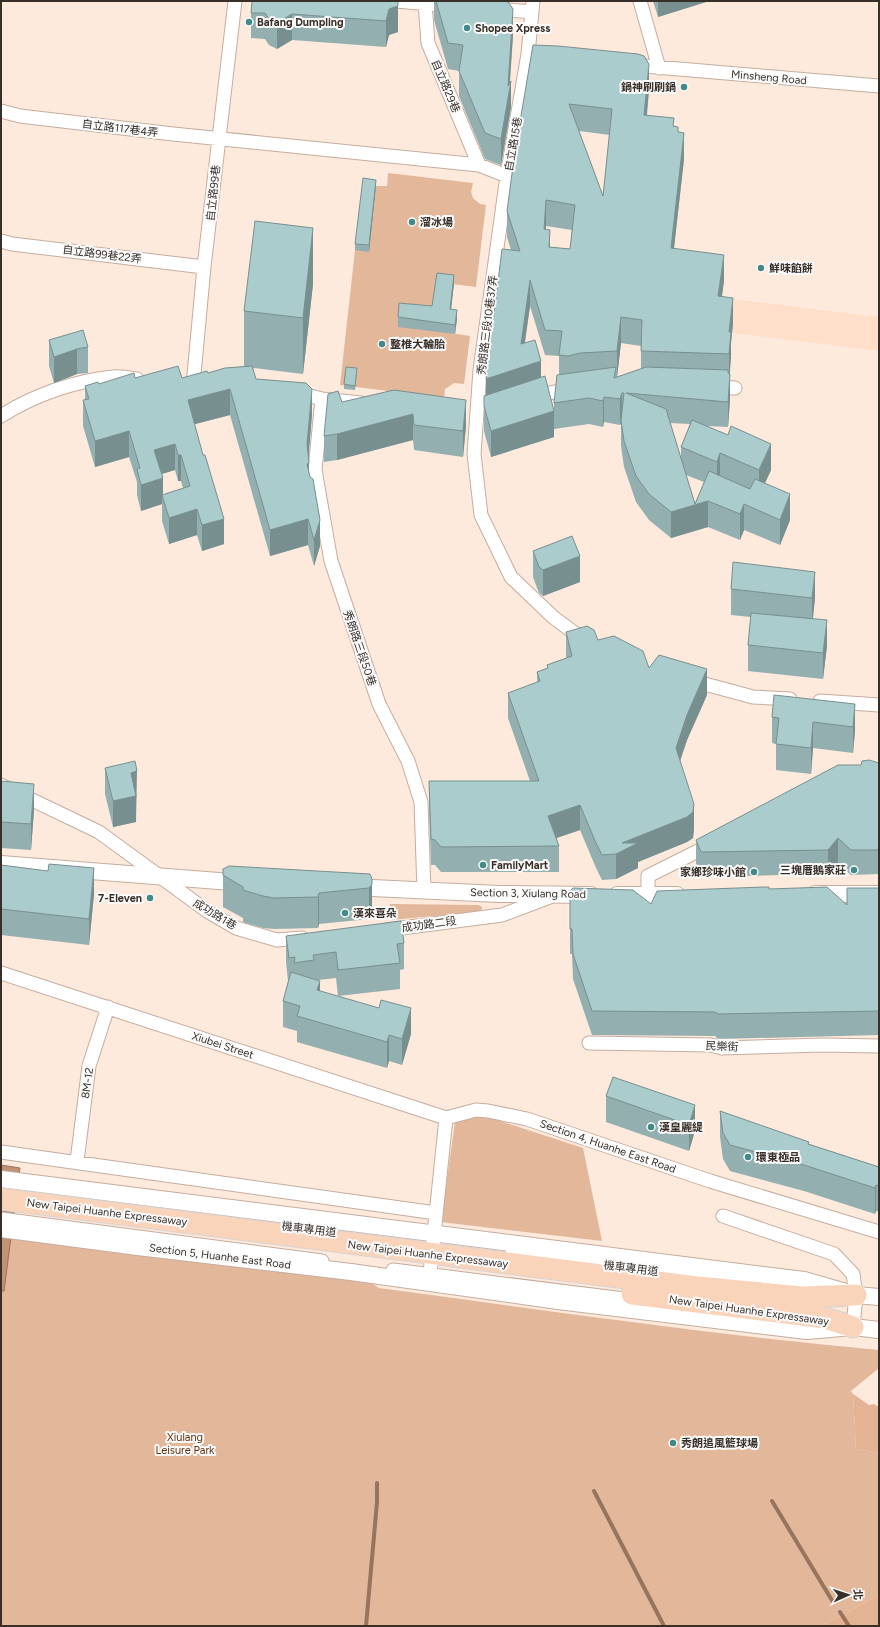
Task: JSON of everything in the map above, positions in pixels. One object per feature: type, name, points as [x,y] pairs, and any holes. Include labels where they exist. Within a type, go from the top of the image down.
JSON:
[{"type":"highway","name":"New Taipei Huanhe Expressaway","points":[[1,1199],[432,1263],[824,1318],[853,1327]]},
{"type":"highway","name":"New Taipei Huanhe Expressaway","points":[[1,1212],[432,1263],[802,1297],[856,1295]]},
{"type":"street","name":"自立路99巷","points":[[192,385],[204,267],[235,1]]},
{"type":"street","points":[[396,1],[463,6]]},
{"type":"street","points":[[640,1],[659,68]]},
{"type":"street","name":"自立路29巷","points":[[425,4],[428,44],[479,165]]},
{"type":"street","points":[[486,8],[533,6]]},
{"type":"street","name":"自立路15巷","points":[[499,235],[507,176],[528,54],[533,6]]},
{"type":"street","points":[[528,54],[543,56]]},
{"type":"street","name":"Minsheng Road","points":[[621,64],[879,86]]},
{"type":"street","name":"自立路117巷4弄","points":[[1,111],[20,116],[174,134],[479,165],[507,176]]},
{"type":"street","name":"秀朗路三段10巷37弄","points":[[499,235],[480,370],[474,454],[481,515],[510,577],[553,617],[573,632],[599,645]]},
{"type":"street","name":"自立路99巷22弄","points":[[1,241],[12,244],[204,267]]},
{"type":"street","points":[[1,416],[21,403],[80,382],[115,377],[153,380]]},
{"type":"street","points":[[520,401],[551,392],[585,386]]},
{"type":"street","points":[[697,386],[735,388]]},
{"type":"street","points":[[280,388],[322,399],[373,405]]},
{"type":"street","name":"秀朗路三段50巷","points":[[322,399],[316,470],[331,561],[380,704],[408,761],[421,802],[424,890]]},
{"type":"street","points":[[462,415],[477,416],[491,411]]},
{"type":"street","points":[[681,678],[754,697],[879,705]]},
{"type":"street","name":"成功路1巷","points":[[1,785],[99,832],[207,911],[236,928],[277,940],[314,937]]},
{"type":"street","points":[[648,895],[648,876],[725,837]]},
{"type":"street","points":[[1,864],[260,884]]},
{"type":"street","name":"Section 3, Xiulang Road","points":[[333,887],[555,895],[696,894]]},
{"type":"street","points":[[800,894],[879,894]]},
{"type":"street","name":"成功路二段","points":[[373,931],[502,915],[555,895]]},
{"type":"street","name":"Xiubei Street","points":[[1,973],[446,1118]]},
{"type":"street","name":"8M-12","points":[[77,1161],[89,1066],[108,1007]]},
{"type":"street","name":"民樂街","points":[[588,1043],[711,1045],[722,1048],[816,1045],[879,1046]]},
{"type":"street","name":"Section 4, Huanhe East Road","points":[[446,1118],[476,1110],[527,1119],[710,1181],[879,1232]]},
{"type":"street","points":[[432,1263],[446,1118]]},
{"type":"street","points":[[1,1152],[77,1161],[436,1213]]},
{"type":"street","points":[[1,1179],[432,1263]]},
{"type":"street","name":"機車專用道","points":[[1,1191],[432,1263]]},
{"type":"street","points":[[723,1216],[834,1254],[853,1274],[856,1295],[853,1327],[879,1330]]},
{"type":"street","points":[[1,1219],[432,1263]]},
{"type":"street","name":"Section 5, Huanhe East Road","points":[[1,1228],[146,1248],[350,1272],[432,1263]]},
{"type":"street","points":[[856,1295],[879,1297]]},
{"type":"shaded area","points":[[657,290],[879,317],[879,351],[653,323]]},
{"type":"shaded area","points":[[1,1165],[20,1168],[4,1291],[1,1291]]},
{"type":"shaded area","points":[[853,1394],[869,1405],[874,1404],[879,1407],[879,1453],[856,1449]]},
{"type":"shaded area","points":[[879,1595],[879,1626],[819,1626],[833,1620]]},
{"type":"green space","points":[[388,173],[473,183],[471,192],[473,198],[480,204],[486,205],[476,287],[437,282],[431,330],[470,336],[464,384],[454,383],[445,389],[444,398],[340,385],[359,214],[373,216],[376,186],[387,186]]},
{"type":"green space","points":[[390,904],[478,905],[482,907],[482,909],[479,912],[390,920]]},
{"type":"green space","points":[[477,1117],[488,1117],[583,1148],[602,1241],[441,1222],[455,1122]]},
{"type":"green space","name":"Xiulang Leisure Park","points":[[1,1234],[371,1283],[379,1288],[629,1322],[879,1350],[879,1368],[851,1391],[853,1394],[856,1449],[879,1453],[879,1595],[819,1626],[1,1626]]},
{"type":"building","points":[[252,1],[398,1],[398,6],[389,9],[386,21],[292,14],[277,23],[269,19],[265,13],[251,13]]},
{"type":"building","points":[[436,1],[506,1],[513,9],[508,86],[511,81],[501,139],[485,133],[459,71],[463,45],[448,43]]},
{"type":"building","points":[[533,45],[558,46],[638,54],[644,56],[649,64],[644,115],[674,118],[673,126],[678,127],[678,132],[684,133],[671,248],[724,255],[718,296],[733,298],[729,332],[731,332],[729,354],[641,351],[642,320],[621,317],[617,351],[580,353],[568,356],[559,355],[562,331],[545,330],[530,280],[521,344],[535,340],[541,361],[486,379],[502,249],[520,251],[507,211],[515,151]],"holes":[[[569,104],[612,109],[603,196]],[[546,200],[575,205],[570,249],[549,247],[550,230],[544,229]]]},
{"type":"building","points":[[363,178],[376,180],[369,245],[355,244]]},
{"type":"building","points":[[255,221],[313,228],[303,318],[244,311]]},
{"type":"building","points":[[437,273],[454,275],[450,309],[457,310],[455,325],[398,317],[399,303],[432,306]]},
{"type":"building","points":[[83,330],[88,347],[54,357],[49,340]]},
{"type":"building","points":[[178,366],[182,378],[207,371],[208,373],[225,368],[252,366],[256,379],[306,383],[312,389],[307,444],[309,463],[307,464],[310,477],[313,479],[320,520],[314,540],[308,519],[270,530],[230,389],[188,400],[203,455],[205,455],[224,519],[202,525],[197,509],[169,518],[162,495],[190,486],[181,455],[178,455],[175,444],[154,450],[163,478],[141,485],[137,469],[140,468],[129,431],[95,441],[83,400],[89,399],[85,386],[98,382],[99,384],[134,373],[135,378]]},
{"type":"building","points":[[346,367],[357,368],[355,386],[344,384]]},
{"type":"building","points":[[616,367],[614,378],[646,367],[728,370],[728,373],[730,374],[728,402],[626,393],[666,409],[695,504],[709,471],[750,489],[755,479],[790,494],[780,520],[744,504],[740,514],[708,501],[671,512],[649,494],[636,476],[624,441],[621,420],[624,393],[622,393],[620,399],[604,397],[603,401],[589,398],[554,403],[557,375]]},
{"type":"building","points":[[545,376],[554,411],[491,431],[484,406],[484,396]]},
{"type":"building","points":[[394,390],[466,400],[463,431],[414,425],[413,414],[324,436],[328,394],[338,391],[342,402]]},
{"type":"building","points":[[692,420],[728,435],[731,426],[771,444],[759,470],[720,453],[717,462],[681,447]]},
{"type":"building","points":[[572,536],[580,556],[543,570],[539,567],[533,551]]},
{"type":"building","points":[[733,562],[815,572],[812,598],[731,589]]},
{"type":"building","points":[[751,613],[827,620],[823,653],[748,645]]},
{"type":"building","points":[[587,626],[594,630],[598,640],[614,636],[643,651],[649,668],[659,655],[707,669],[687,715],[676,748],[694,804],[693,812],[687,817],[622,843],[638,843],[616,854],[602,855],[580,805],[548,816],[559,846],[441,847],[435,840],[431,839],[429,781],[539,781],[508,693],[540,681],[537,672],[548,668],[547,665],[572,656],[566,632]]},
{"type":"building","points":[[774,695],[855,704],[853,727],[813,722],[811,748],[776,744],[779,718],[772,717]]},
{"type":"building","points":[[869,760],[879,763],[879,850],[851,850],[838,838],[828,850],[701,852],[696,840],[838,765],[861,765],[862,761]]},
{"type":"building","points":[[135,761],[137,771],[131,773],[136,796],[113,801],[105,768]]},
{"type":"building","points":[[1,781],[34,784],[31,824],[1,822]]},
{"type":"building","points":[[49,864],[94,868],[89,919],[1,909],[1,865],[48,871]]},
{"type":"building","points":[[229,866],[370,874],[372,884],[369,888],[319,893],[318,897],[274,898],[243,890],[243,887],[223,875],[223,869]]},
{"type":"building","points":[[769,887],[769,889],[827,887],[847,905],[847,888],[879,888],[879,1011],[718,1014],[715,1012],[592,1011],[573,954],[572,929],[570,929],[570,891],[573,888],[633,890],[651,904],[657,891]]},
{"type":"building","points":[[401,921],[404,943],[397,944],[400,963],[338,970],[336,952],[313,955],[314,960],[294,963],[295,957],[289,958],[286,936]]},
{"type":"building","points":[[291,972],[320,981],[317,990],[379,1008],[381,1000],[411,1008],[402,1039],[389,1035],[387,1042],[297,1016],[300,1006],[283,1001]]},
{"type":"building","points":[[613,1077],[695,1105],[689,1125],[606,1096]]},
{"type":"building","points":[[720,1111],[809,1142],[808,1144],[879,1167],[879,1186],[876,1185],[875,1188],[804,1165],[730,1145],[723,1133]]},
{"type":"waterway","points":[[366,1626],[377,1502],[377,1483]]},
{"type":"waterway","points":[[594,1491],[664,1626]]},
{"type":"waterway","points":[[772,1501],[833,1602]]},
{"type":"waterway","points":[[840,1612],[849,1626]]},
{"type":"place","name":"Bafang Dumpling","points":[[249,22]]},
{"type":"place","name":"Shopee Xpress","points":[[467,28]]},
{"type":"place","name":"鍋神刷刷鍋","points":[[684,87]]},
{"type":"place","name":"溜冰場","points":[[412,222]]},
{"type":"place","name":"鮮味餡餅","points":[[761,268]]},
{"type":"place","name":"整椎大輪胎","points":[[382,344]]},
{"type":"place","name":"FamilyMart","points":[[483,865]]},
{"type":"place","name":"三塊厝鵝家莊","points":[[854,870]]},
{"type":"place","name":"家鄉珍味小館","points":[[754,872]]},
{"type":"place","name":"7-Eleven","points":[[150,898]]},
{"type":"place","name":"漢來喜朵","points":[[345,913]]},
{"type":"place","name":"漢皇麗緹","points":[[651,1127]]},
{"type":"place","name":"環東極品","points":[[748,1157]]},
{"type":"place","name":"秀朗追風籃球場","points":[[673,1443]]}]
